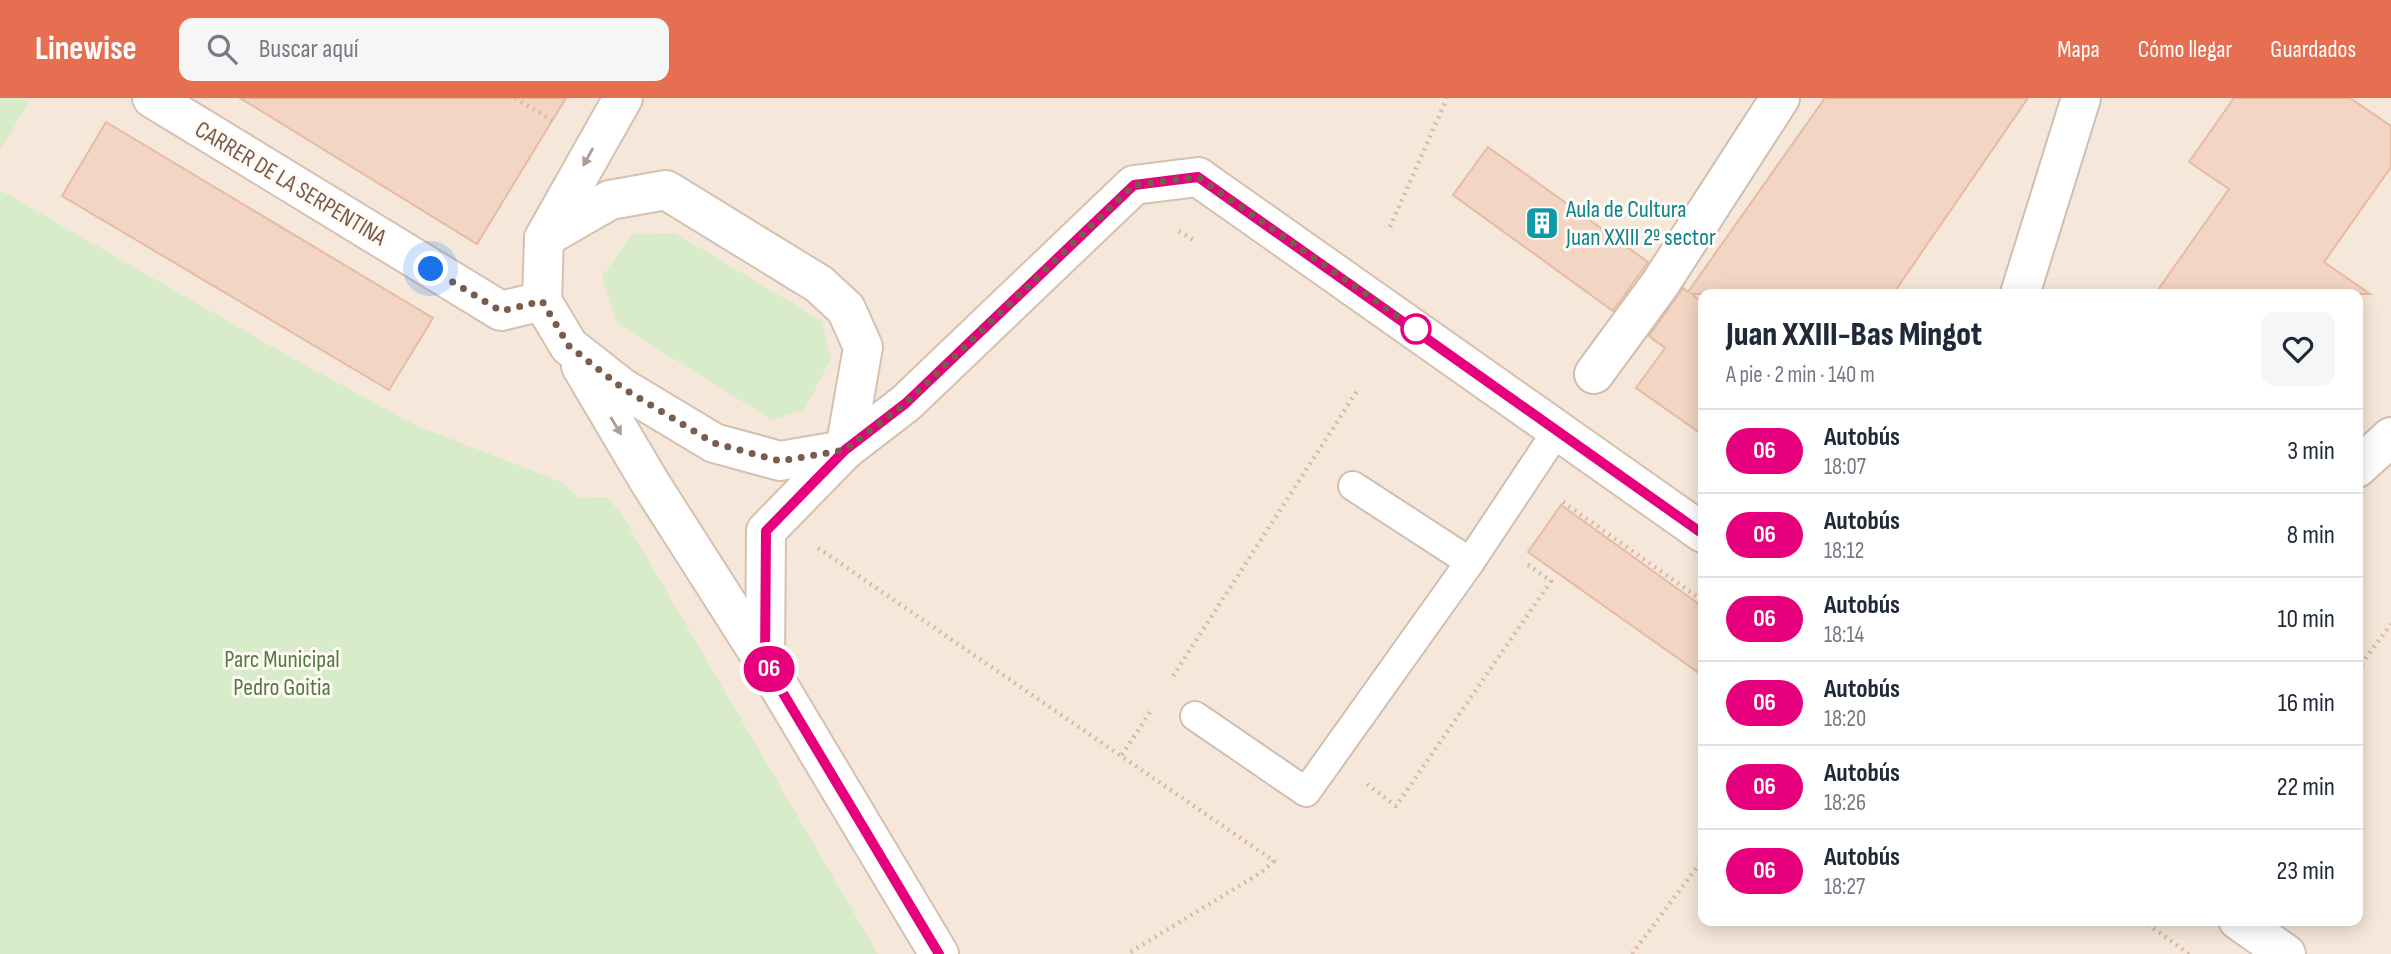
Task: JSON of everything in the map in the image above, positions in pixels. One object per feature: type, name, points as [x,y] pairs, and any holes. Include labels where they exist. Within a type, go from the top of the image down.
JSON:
[{"type":"street","name":"CARRER DE LA SERPENTINA","points":[[152,98],[501,311],[542,301]]},
{"type":"street","points":[[622,98],[544,238],[542,301],[649,481],[765,663],[939,954]]},
{"type":"street","points":[[1594,374],[1660,284],[1780,98]]},
{"type":"street","points":[[2022,289],[2081,98]]},
{"type":"street","points":[[765,663],[766,531],[845,450],[906,403],[1134,185],[1198,177],[1698,530]]},
{"type":"street","points":[[544,238],[610,200],[666,190],[819,284],[846,309],[863,347],[845,450]]},
{"type":"street","points":[[569,346],[621,387],[714,443],[780,461],[845,450]]},
{"type":"street","points":[[2363,463],[2391,437]]},
{"type":"lane","points":[[1195,716],[1306,792],[1470,562],[1557,431]]},
{"type":"lane","points":[[1353,486],[1470,562]]},
{"type":"path","points":[[515,98],[559,125]]},
{"type":"path","points":[[1390,227],[1447,98]]},
{"type":"path","points":[[1166,687],[1359,388]]},
{"type":"path","points":[[1559,499],[1698,597]]},
{"type":"path","points":[[817,547],[1274,860],[1262,872],[1127,954]]},
{"type":"path","points":[[1363,782],[1396,806],[1551,581],[1515,556]]},
{"type":"path","points":[[1695,595],[1698,590]]},
{"type":"path","points":[[2363,662],[2391,624]]},
{"type":"path","points":[[1122,755],[1151,709]]},
{"type":"path","points":[[1632,954],[1698,866]]},
{"type":"path","points":[[2150,926],[2189,954]]},
{"type":"shaded area","points":[[0,98],[2391,98],[2391,954],[0,954]]},
{"type":"green space","points":[[0,98],[22,98],[29,102],[0,150]]},
{"type":"green space","name":"Parc Municipal Pedro Goitia","points":[[0,190],[278,350],[415,425],[561,482],[579,498],[607,497],[622,515],[878,954],[0,954]]},
{"type":"green space","points":[[675,233],[822,321],[831,359],[805,409],[772,420],[618,324],[602,277],[632,234]]},
{"type":"building","points":[[240,98],[566,98],[477,244]]},
{"type":"building","points":[[1825,98],[2028,98],[1896,289],[1698,289],[1698,294],[1692,294],[1698,299],[1698,431],[1636,388],[1665,348],[1649,336],[1683,288],[1688,292]]},
{"type":"building","points":[[2234,98],[2350,98],[2391,126],[2391,167],[2324,262],[2363,289],[2159,289],[2229,189],[2189,162]]},
{"type":"building","points":[[106,122],[433,318],[389,390],[62,196]]},
{"type":"building","name":"Aula de Cultura Juan XXIII 2º sector","points":[[1488,147],[1648,262],[1613,311],[1453,195]]},
{"type":"building","points":[[1561,505],[1698,603],[1698,672],[1528,552]]},
{"type":"bus line","name":"06","points":[[939,954],[765,663],[766,531],[845,450],[906,403],[1134,185],[1198,177],[1557,431],[1608,464],[1698,530]]},
{"type":"place","name":"Aula de Cultura Juan XXIII 2º sector","points":[[1542,223]]},
{"type":"route","points":[[431,269],[501,311],[542,301],[569,346],[621,387],[714,443],[780,461],[845,450],[906,403],[1134,185],[1198,177],[1416,329]]}]
